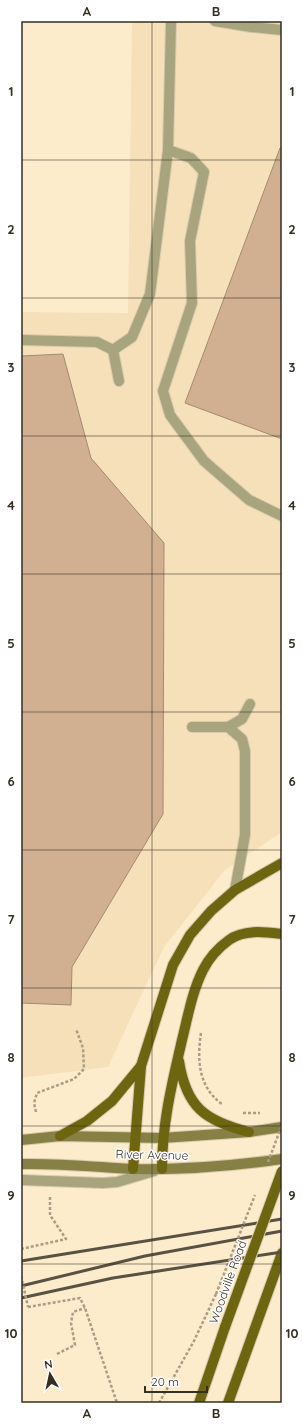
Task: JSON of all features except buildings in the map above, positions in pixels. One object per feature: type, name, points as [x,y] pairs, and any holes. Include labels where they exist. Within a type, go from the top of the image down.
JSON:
[{"type":"main road","points":[[133,1169],[141,1066],[173,965],[195,929],[211,911],[235,890],[282,863]]},
{"type":"main road","points":[[162,1169],[162,1138],[170,1087],[196,985],[204,969],[216,951],[230,939],[250,932],[282,934]]},
{"type":"main road","points":[[178,1057],[181,1076],[187,1092],[202,1112],[216,1122],[249,1132]]},
{"type":"main road","points":[[60,1136],[87,1121],[112,1101],[141,1066]]},
{"type":"main road","name":"River Avenue","points":[[21,1140],[60,1136],[162,1138],[249,1132],[282,1126]]},
{"type":"main road","name":"River Avenue","points":[[21,1164],[56,1164],[133,1169],[162,1169],[214,1167],[282,1159]]},
{"type":"main road","name":"Woodville Road","points":[[199,1403],[282,1171]]},
{"type":"main road","points":[[228,1403],[250,1338],[282,1253]]},
{"type":"lane","points":[[113,350],[132,337],[150,294],[168,150],[172,21]]},
{"type":"lane","points":[[215,21],[282,30]]},
{"type":"lane","points":[[168,150],[191,158],[204,172],[190,241],[192,303],[163,391],[170,415],[204,461],[249,500],[282,516]]},
{"type":"lane","points":[[21,340],[97,342],[113,350]]},
{"type":"lane","points":[[113,350],[119,381]]},
{"type":"lane","points":[[192,727],[228,727],[242,719],[250,704]]},
{"type":"lane","points":[[228,727],[242,739],[245,752],[245,835],[235,890]]},
{"type":"lane","points":[[21,1180],[103,1183],[117,1182],[162,1169]]},
{"type":"path","points":[[36,1112],[34,1103],[37,1093],[74,1079],[84,1069],[83,1048],[76,1029]]},
{"type":"path","points":[[202,1029],[199,1058],[200,1073],[206,1087],[215,1099],[227,1108]]},
{"type":"path","points":[[237,1111],[267,1113]]},
{"type":"path","points":[[265,1169],[282,1126]]},
{"type":"path","points":[[159,1403],[194,1341],[216,1294],[256,1191]]},
{"type":"path","points":[[21,1249],[66,1239],[50,1215],[51,1196],[44,1195]]},
{"type":"path","points":[[21,1276],[28,1307],[80,1298],[85,1308],[117,1403]]},
{"type":"path","points":[[56,1354],[75,1344],[71,1323],[73,1312],[85,1308]]},
{"type":"shaded area","points":[[132,21],[282,21],[282,832],[225,870],[164,947],[108,1067],[21,1078],[21,312],[128,313]]},
{"type":"railway","points":[[21,1261],[282,1219]]},
{"type":"railway","points":[[21,1286],[145,1256],[282,1231]]},
{"type":"railway","points":[[21,1298],[113,1278],[282,1252]]}]
